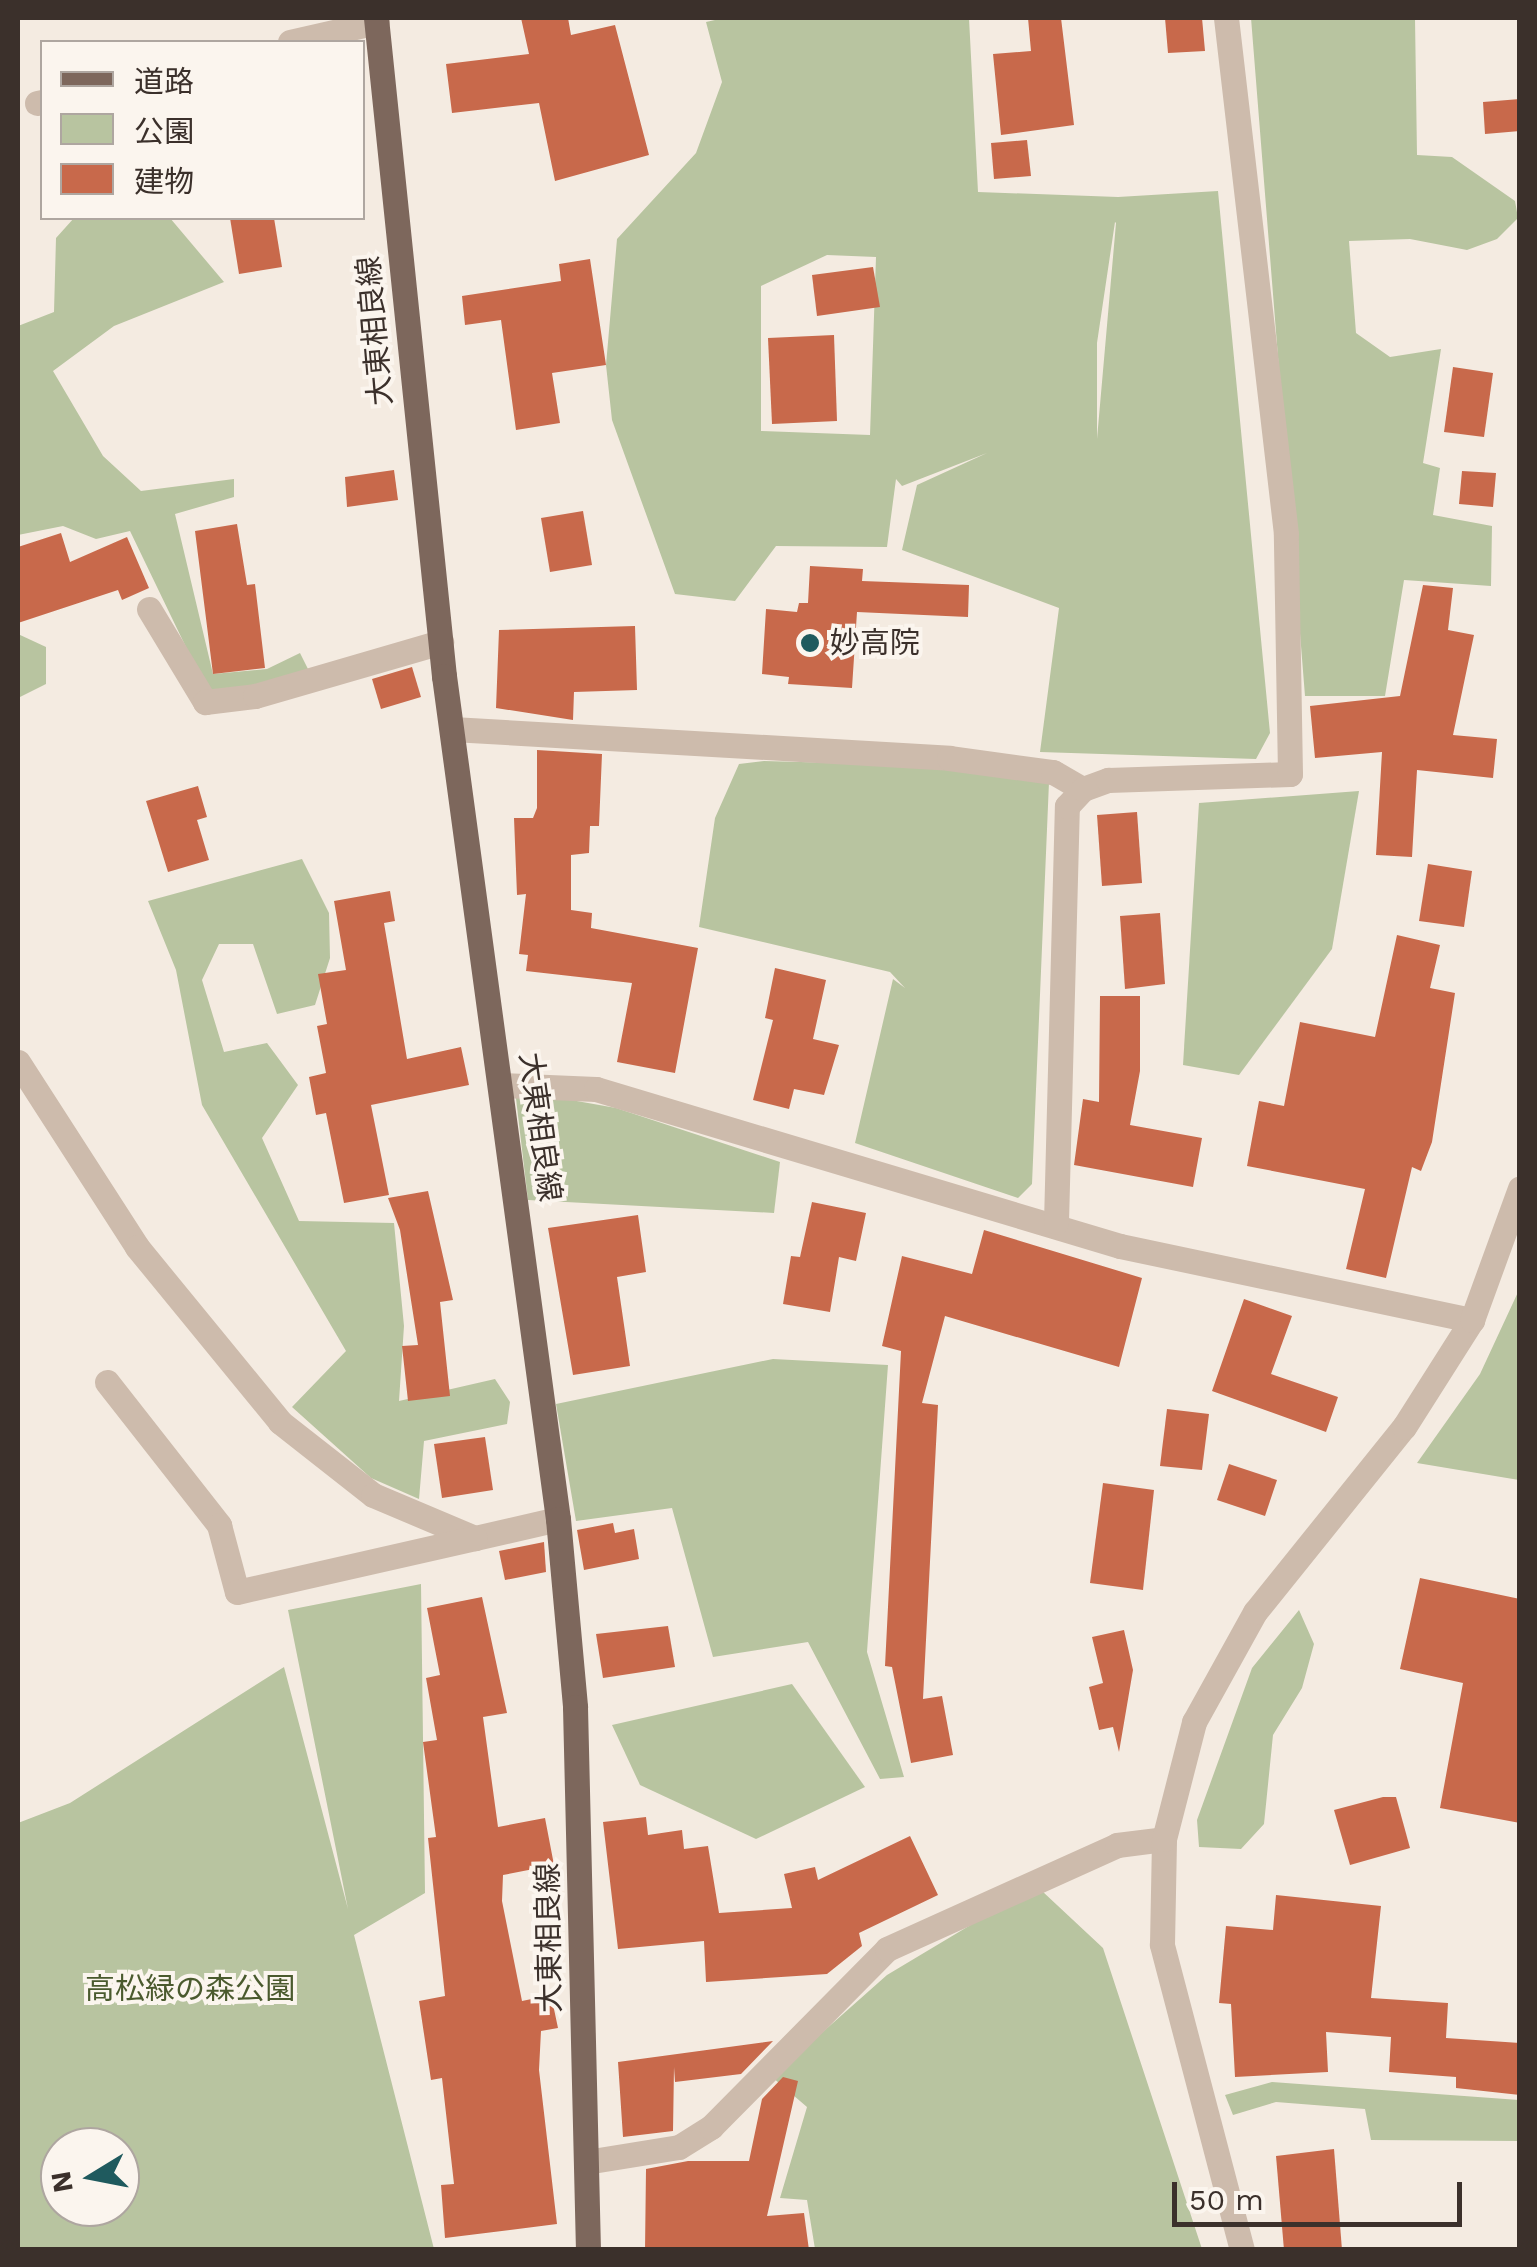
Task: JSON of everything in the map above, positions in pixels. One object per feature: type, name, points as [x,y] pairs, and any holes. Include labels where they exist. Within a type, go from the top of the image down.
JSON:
[{"type":"main road","name":"大東相良線","points":[[376,20],[441,642],[558,1519],[575,1707],[588,2250]]},
{"type":"street","points":[[1056,1222],[1067,806],[1083,789],[1108,780],[1290,774],[1286,534],[1226,18]]},
{"type":"street","points":[[298,40],[376,20]]},
{"type":"street","points":[[149,609],[205,702],[255,696],[441,642]]},
{"type":"street","points":[[452,729],[949,758],[1053,772],[1083,789]]},
{"type":"street","points":[[18,1062],[137,1247],[280,1422],[372,1495],[475,1538]]},
{"type":"street","points":[[502,1084],[596,1089],[1056,1222],[1120,1246],[1472,1320]]},
{"type":"street","points":[[1242,2250],[1162,1944],[1164,1838],[1194,1722],[1255,1612],[1404,1427],[1472,1320],[1520,1188]]},
{"type":"street","points":[[107,1382],[220,1525],[237,1592],[558,1519]]},
{"type":"street","points":[[586,2162],[679,2148],[712,2127],[887,1949],[1117,1845],[1164,1838]]},
{"type":"green space","points":[[724,18],[969,18],[978,192],[1118,197],[1218,191],[1270,733],[1256,759],[1040,752],[1059,608],[902,550],[917,485],[987,453],[902,486],[896,479],[887,547],[776,546],[735,601],[675,594],[612,420],[606,365],[617,239],[696,153],[722,82],[706,22]],"holes":[[[1116,223],[1097,439],[1097,343]],[[827,255],[876,257],[870,435],[761,431],[761,286]]]},
{"type":"green space","points":[[1251,18],[1415,18],[1417,155],[1452,157],[1515,201],[1518,218],[1497,239],[1467,250],[1410,239],[1349,241],[1356,333],[1390,357],[1441,349],[1423,463],[1440,468],[1433,515],[1492,526],[1491,586],[1404,580],[1385,696],[1305,696]]},
{"type":"green space","points":[[72,220],[172,220],[224,282],[114,326],[53,371],[103,456],[141,491],[234,479],[234,497],[175,514],[213,674],[267,669],[300,653],[311,675],[210,697],[130,531],[96,539],[63,526],[18,535],[18,326],[54,312],[56,238]]},
{"type":"green space","points":[[18,634],[46,647],[46,684],[18,698]]},
{"type":"green space","points":[[764,761],[910,765],[1049,782],[1032,1184],[1018,1198],[855,1143],[893,979],[905,988],[890,972],[699,927],[715,818],[739,764]]},
{"type":"green space","points":[[1359,791],[1332,949],[1239,1075],[1183,1065],[1199,803]]},
{"type":"green space","points":[[302,859],[329,913],[330,958],[315,1005],[277,1014],[253,944],[219,944],[202,980],[224,1052],[267,1043],[298,1085],[262,1138],[299,1221],[394,1223],[404,1326],[399,1401],[495,1379],[510,1402],[507,1424],[424,1441],[419,1499],[371,1478],[292,1407],[346,1351],[202,1105],[176,970],[148,901]]},
{"type":"green space","points":[[515,1090],[616,1108],[780,1162],[774,1213],[528,1200]]},
{"type":"green space","points":[[1519,1290],[1519,1480],[1417,1463],[1480,1374]]},
{"type":"green space","points":[[773,1359],[888,1365],[867,1652],[904,1777],[880,1779],[808,1642],[713,1657],[672,1508],[576,1521],[556,1404]]},
{"type":"green space","name":"高松緑の森公園","points":[[421,1584],[425,1893],[354,1935],[434,2249],[565,2249],[18,2250],[18,1823],[70,1803],[284,1667],[348,1909],[288,1610]]},
{"type":"green space","points":[[1299,1610],[1314,1644],[1302,1688],[1273,1735],[1264,1824],[1241,1849],[1199,1847],[1197,1820],[1252,1668]]},
{"type":"green space","points":[[792,1684],[865,1787],[756,1839],[640,1785],[612,1725]]},
{"type":"green space","points":[[1042,1891],[1103,1948],[1202,2249],[815,2249],[807,2200],[780,2198],[807,2107],[772,2077],[887,1975],[1009,1902]]},
{"type":"green space","points":[[1272,2082],[1519,2100],[1519,2141],[1371,2140],[1365,2109],[1276,2102],[1233,2115],[1225,2095]]},
{"type":"building","points":[[521,18],[568,18],[571,35],[615,25],[649,155],[555,181],[539,103],[452,113],[446,64],[529,54]]},
{"type":"building","points":[[1028,18],[1061,18],[1074,125],[1001,135],[993,54],[1031,51]]},
{"type":"building","points":[[1165,18],[1202,18],[1205,51],[1168,53]]},
{"type":"building","points":[[1520,99],[1520,131],[1485,134],[1483,102]]},
{"type":"building","points":[[1027,140],[1031,176],[994,179],[991,143]]},
{"type":"building","points":[[230,220],[274,220],[282,267],[239,274]]},
{"type":"building","points":[[590,259],[606,365],[552,373],[560,423],[516,430],[501,320],[465,325],[462,296],[561,281],[559,264]]},
{"type":"building","points":[[873,267],[880,307],[817,316],[812,275]]},
{"type":"building","points":[[834,335],[837,421],[772,424],[768,338]]},
{"type":"building","points":[[1453,367],[1493,373],[1484,437],[1444,432]]},
{"type":"building","points":[[394,470],[398,500],[347,507],[345,477]]},
{"type":"building","points":[[1462,471],[1496,473],[1493,507],[1459,504]]},
{"type":"building","points":[[583,511],[592,565],[550,572],[541,518]]},
{"type":"building","points":[[237,524],[247,585],[255,584],[265,668],[213,674],[195,531]]},
{"type":"building","points":[[61,533],[70,562],[127,537],[149,588],[122,600],[118,590],[18,623],[18,547]]},
{"type":"building","points":[[810,566],[863,569],[862,581],[969,585],[968,617],[857,612],[852,688],[788,684],[789,677],[762,674],[766,609],[797,612],[799,603],[808,603]]},
{"type":"building","points":[[1423,585],[1453,588],[1448,630],[1474,635],[1453,735],[1497,739],[1493,778],[1417,770],[1412,857],[1376,855],[1382,752],[1315,758],[1310,706],[1400,696]]},
{"type":"building","points":[[635,626],[637,690],[574,692],[573,720],[496,708],[499,630]]},
{"type":"building","points":[[412,667],[421,697],[381,709],[372,679]]},
{"type":"building","points":[[537,750],[602,754],[599,826],[590,826],[589,853],[571,855],[571,910],[592,913],[591,928],[698,948],[675,1073],[617,1062],[632,983],[526,971],[528,955],[519,954],[526,894],[517,895],[514,818],[533,818],[537,808]]},
{"type":"building","points":[[198,786],[207,817],[197,820],[209,860],[168,872],[146,801]]},
{"type":"building","points":[[1137,812],[1142,883],[1102,886],[1097,815]]},
{"type":"building","points":[[1428,864],[1472,871],[1464,927],[1419,921]]},
{"type":"building","points":[[390,891],[395,921],[384,923],[407,1059],[461,1047],[469,1085],[371,1105],[389,1195],[344,1203],[326,1113],[316,1115],[309,1077],[326,1073],[317,1026],[327,1024],[318,974],[346,970],[334,901]]},
{"type":"building","points":[[1160,913],[1165,984],[1125,989],[1120,916]]},
{"type":"building","points":[[1397,935],[1440,945],[1430,988],[1455,993],[1432,1142],[1421,1171],[1412,1167],[1386,1278],[1346,1269],[1365,1189],[1247,1166],[1259,1101],[1284,1106],[1300,1022],[1375,1037]]},
{"type":"building","points":[[775,968],[826,980],[813,1039],[839,1045],[824,1095],[794,1089],[789,1109],[753,1100],[773,1020],[765,1018]]},
{"type":"building","points":[[1100,996],[1140,996],[1140,1071],[1130,1125],[1202,1138],[1193,1187],[1074,1165],[1083,1099],[1099,1102]]},
{"type":"building","points":[[428,1191],[453,1300],[440,1302],[450,1396],[408,1401],[402,1346],[418,1345],[400,1230],[388,1198]]},
{"type":"building","points":[[812,1202],[866,1213],[856,1261],[839,1257],[830,1312],[783,1304],[791,1256],[800,1257]]},
{"type":"building","points":[[638,1215],[646,1272],[617,1277],[630,1366],[573,1375],[548,1228]]},
{"type":"building","points":[[984,1230],[1142,1278],[1119,1367],[945,1316],[922,1403],[938,1405],[923,1699],[942,1696],[953,1755],[911,1763],[892,1667],[885,1666],[901,1351],[882,1346],[902,1256],[972,1274]]},
{"type":"building","points":[[1244,1299],[1292,1316],[1271,1374],[1338,1397],[1326,1432],[1212,1391]]},
{"type":"building","points":[[1167,1409],[1209,1414],[1202,1470],[1160,1466]]},
{"type":"building","points":[[485,1437],[493,1490],[442,1498],[434,1444]]},
{"type":"building","points":[[1229,1464],[1277,1480],[1265,1516],[1217,1500]]},
{"type":"building","points":[[1103,1483],[1154,1490],[1143,1590],[1090,1583]]},
{"type":"building","points":[[613,1523],[615,1533],[634,1529],[639,1559],[584,1570],[577,1530]]},
{"type":"building","points":[[544,1542],[546,1572],[505,1580],[499,1551]]},
{"type":"building","points":[[1420,1578],[1520,1599],[1520,1823],[1440,1808],[1463,1683],[1400,1669]]},
{"type":"building","points":[[482,1597],[507,1713],[483,1717],[498,1827],[545,1818],[554,1865],[503,1875],[502,1901],[522,2001],[551,1995],[558,2028],[541,2031],[539,2070],[557,2224],[445,2238],[441,2185],[454,2184],[442,2078],[431,2080],[419,2001],[445,1996],[428,1838],[436,1837],[423,1742],[437,1740],[426,1678],[440,1675],[427,1608]]},
{"type":"building","points":[[668,1626],[675,1667],[603,1678],[596,1634]]},
{"type":"building","points":[[1124,1630],[1133,1670],[1119,1752],[1113,1727],[1099,1730],[1089,1687],[1103,1683],[1092,1637]]},
{"type":"building","points":[[1396,1797],[1410,1848],[1350,1865],[1334,1810]]},
{"type":"building","points":[[646,1817],[648,1835],[682,1830],[684,1849],[708,1846],[719,1913],[792,1908],[784,1874],[815,1867],[818,1880],[910,1836],[938,1895],[859,1933],[862,1946],[827,1974],[706,1982],[704,1941],[618,1949],[603,1822]]},
{"type":"building","points":[[1276,1895],[1381,1906],[1371,1998],[1448,2003],[1446,2038],[1520,2043],[1520,2095],[1456,2088],[1456,2077],[1389,2072],[1391,2037],[1326,2032],[1328,2072],[1235,2077],[1231,2004],[1219,2003],[1226,1926],[1273,1930]]},
{"type":"building","points":[[773,2041],[741,2074],[675,2082],[674,2067],[673,2131],[623,2137],[618,2062]]},
{"type":"building","points":[[783,2077],[798,2081],[767,2216],[804,2213],[809,2250],[645,2250],[646,2169],[688,2161],[749,2161],[762,2099]]},
{"type":"building","points":[[1334,2149],[1342,2250],[1284,2250],[1276,2156]]},
{"type":"place","name":"妙高院","points":[[810,643]]}]
